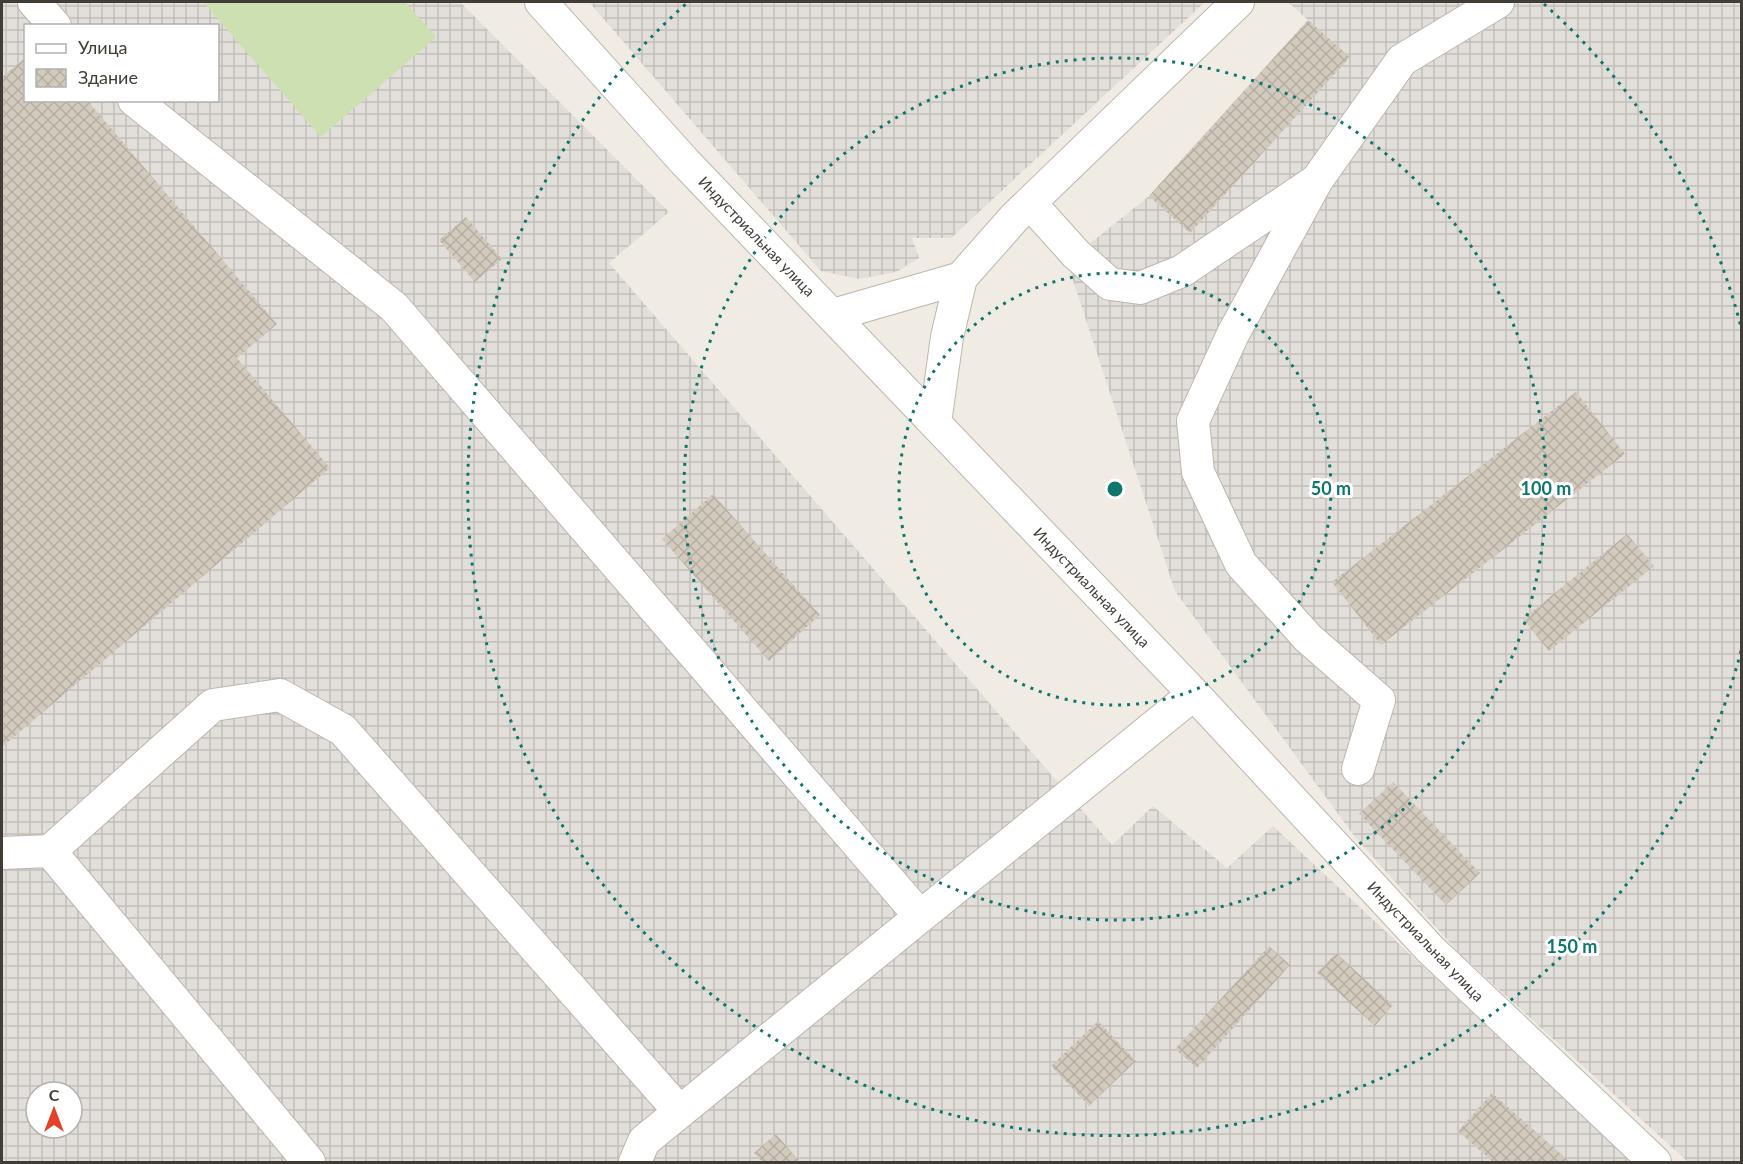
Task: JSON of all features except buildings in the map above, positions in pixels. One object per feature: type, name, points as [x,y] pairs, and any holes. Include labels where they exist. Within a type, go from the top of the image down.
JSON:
[{"type":"street","points":[[34,2],[53,24]]},
{"type":"street","name":"Индустриальная улица","points":[[541,2],[685,162],[1194,694],[1430,949],[1655,1162]]},
{"type":"street","points":[[935,423],[947,337],[961,278],[1030,203],[1238,2]]},
{"type":"street","points":[[1358,769],[1379,700],[1308,638],[1240,564],[1198,472],[1193,421],[1233,334],[1317,180],[1402,60],[1498,2]]},
{"type":"street","points":[[137,102],[394,307],[920,916]]},
{"type":"street","points":[[1030,203],[1076,254],[1110,284],[1140,288],[1182,271],[1317,180]]},
{"type":"street","points":[[833,315],[961,278]]},
{"type":"street","points":[[634,1162],[644,1141],[1194,694]]},
{"type":"street","points":[[2,853],[50,851],[213,705],[280,695],[343,730],[680,1112]]},
{"type":"street","points":[[50,851],[309,1162]]},
{"type":"shaded area","points":[[2,2],[460,2],[669,212],[609,263],[1112,845],[1153,806],[1227,868],[1273,826],[1632,1162],[2,1162]]},
{"type":"shaded area","points":[[589,2],[1205,2],[951,238],[912,238],[919,258],[896,272],[859,279],[821,271]]},
{"type":"shaded area","points":[[1288,2],[1741,2],[1741,1162],[1688,1162],[1459,953],[1355,837],[1175,591],[1067,262],[1149,196],[1308,20]]},
{"type":"green space","points":[[203,2],[405,2],[436,37],[321,137]]}]
